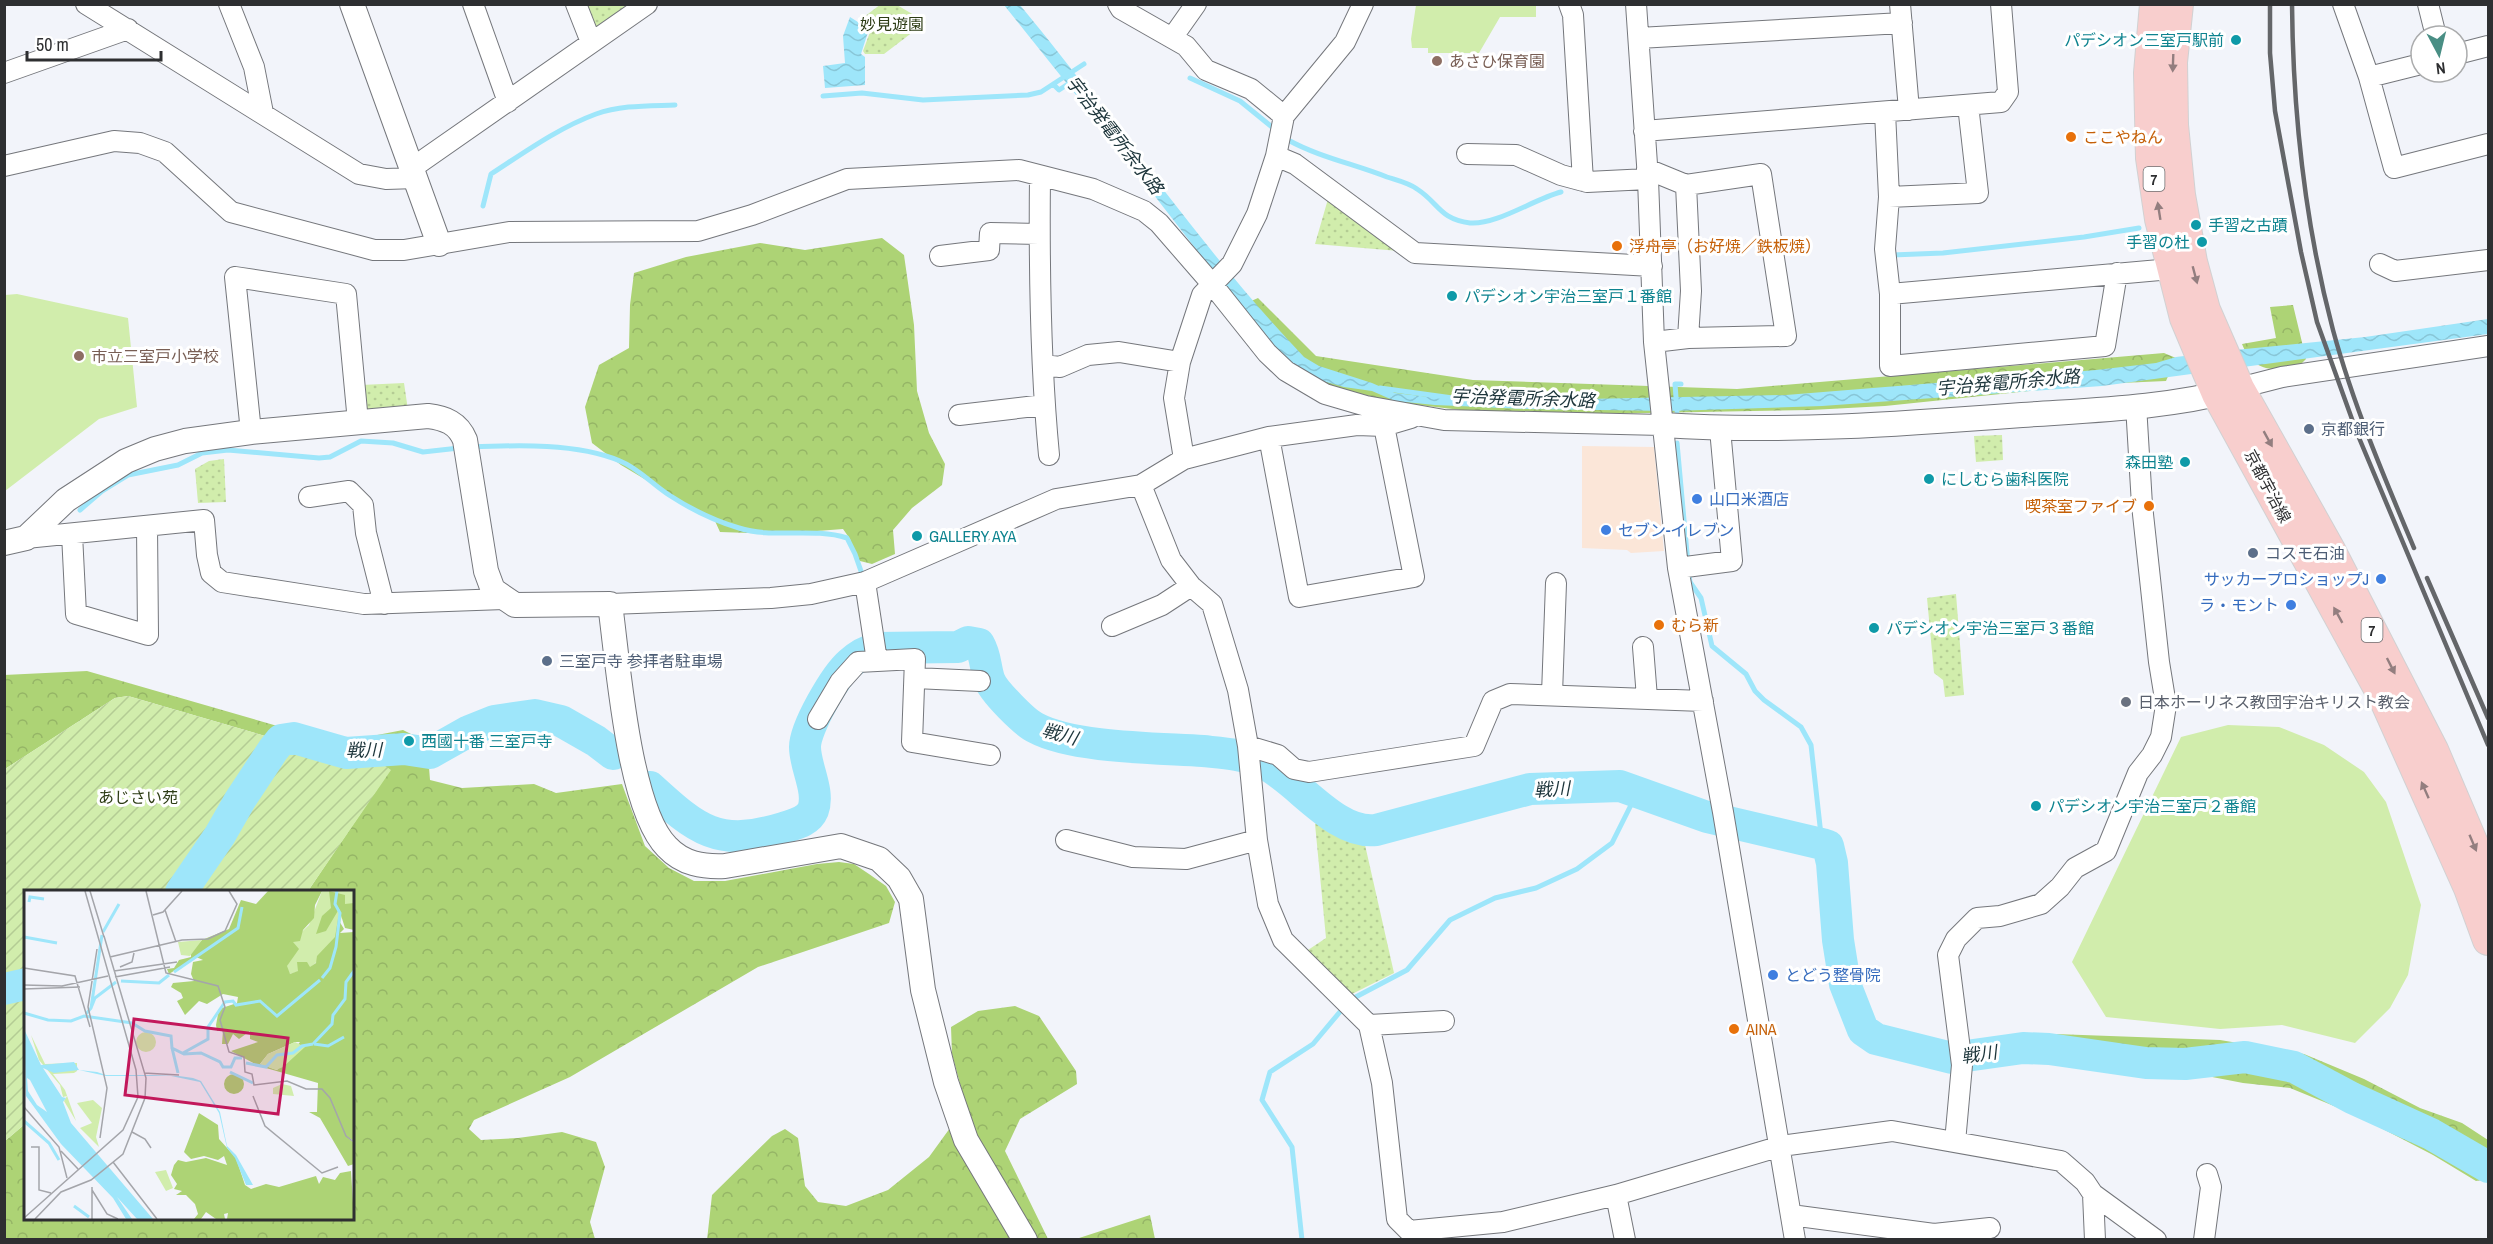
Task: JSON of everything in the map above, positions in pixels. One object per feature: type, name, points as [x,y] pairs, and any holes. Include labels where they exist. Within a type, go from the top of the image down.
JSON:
[{"type":"main road","name":"京都宇治線","points":[[2156,4],[2149,73],[2151,158],[2160,219],[2185,318],[2208,346],[2225,385],[2383,696],[2469,888],[2488,940]]},
{"type":"main road","name":"京都宇治線","points":[[2178,4],[2172,62],[2173,125],[2180,195],[2192,262],[2205,310],[2208,346]]},
{"type":"main road","name":"京都宇治線","points":[[2225,385],[2387,657],[2433,750],[2488,879]]},
{"type":"street","points":[[86,4],[359,174],[386,179],[414,173],[508,102],[647,4]]},
{"type":"street","points":[[229,4],[254,67],[263,113]]},
{"type":"street","points":[[352,4],[439,244]]},
{"type":"street","points":[[473,4],[508,102]]},
{"type":"street","points":[[576,4],[591,42]]},
{"type":"street","points":[[1118,4],[1121,9],[1186,46],[1206,70],[1251,89],[1284,117]]},
{"type":"street","points":[[1172,38],[1196,4]]},
{"type":"street","points":[[1184,459],[1174,398],[1180,362],[1202,295],[1232,264],[1257,214],[1276,156],[1284,117],[1345,42],[1363,4]]},
{"type":"street","points":[[1569,4],[1573,15],[1582,181]]},
{"type":"street","points":[[1636,4],[1648,174],[1654,342],[1661,421],[1685,567],[1703,701],[1781,1146],[1795,1239]]},
{"type":"street","points":[[1644,131],[2001,102],[2008,92],[2001,4]]},
{"type":"street","points":[[2343,4],[2369,77],[2394,168],[2488,144]]},
{"type":"street","points":[[2428,4],[2433,24]]},
{"type":"street","points":[[1639,38],[1901,14],[1909,110]]},
{"type":"street","points":[[4,74],[128,29]]},
{"type":"street","points":[[2469,51],[2488,46]]},
{"type":"street","points":[[2369,77],[2409,67]]},
{"type":"street","points":[[1889,197],[1978,193],[1968,105]]},
{"type":"street","points":[[1885,112],[1889,197],[1885,249],[1890,294],[1890,366],[2105,346],[2116,273]]},
{"type":"street","points":[[4,166],[114,141],[140,143],[165,152],[231,212],[374,250],[404,250],[509,232],[698,231],[847,179],[1019,170],[1093,189],[1144,211],[1159,222],[1267,353],[1286,371],[1325,394],[1417,417],[1451,420],[1661,421],[1720,429],[1907,423],[2136,405],[2225,385],[2488,346]]},
{"type":"street","points":[[1467,154],[1516,155],[1561,175],[1582,181],[1648,174],[1686,185],[1761,174],[1786,336],[1688,338],[1654,342]]},
{"type":"street","points":[[1276,156],[1295,164],[1415,253],[1652,266]]},
{"type":"street","points":[[1040,176],[1042,365],[1049,455]]},
{"type":"street","points":[[1686,185],[1691,291],[1688,338]]},
{"type":"street","points":[[949,259],[989,250],[990,233],[1039,234]]},
{"type":"street","points":[[2379,264],[2395,271],[2488,260]]},
{"type":"street","points":[[1890,294],[2171,269]]},
{"type":"street","points":[[251,432],[235,277],[346,294],[358,422]]},
{"type":"street","points":[[1042,365],[1060,367],[1088,355],[1119,352],[1180,362]]},
{"type":"street","points":[[959,414],[1044,405]]},
{"type":"street","points":[[1955,1142],[1961,1058],[1948,955],[1956,939],[1977,918],[2000,916],[2041,904],[2060,887],[2075,868],[2106,851],[2138,773],[2152,755],[2161,737],[2166,705],[2159,662],[2142,505],[2136,405]]},
{"type":"street","points":[[15,541],[66,500],[126,461],[154,449],[185,441],[251,432],[428,416],[441,417],[455,424],[466,450],[486,571],[494,590],[515,605],[771,598],[811,594],[865,582],[1056,499],[1141,485],[1184,459],[1269,437],[1358,425],[1384,426],[1417,417]]},
{"type":"street","points":[[1269,437],[1299,597],[1414,577],[1384,426]]},
{"type":"street","points":[[1685,567],[1732,561],[1720,429]]},
{"type":"street","points":[[1141,485],[1171,560],[1191,586],[1212,604],[1238,690],[1248,754],[1257,840],[1268,904],[1283,940],[1370,1025],[1382,1083],[1397,1219],[1409,1231],[1504,1231],[1781,1146],[1892,1131],[2061,1161],[2085,1182],[2093,1194],[2156,1239]]},
{"type":"street","points":[[309,497],[349,491],[363,505],[366,533],[384,604]]},
{"type":"street","points":[[15,541],[204,520],[207,555],[212,573],[222,582],[364,604],[504,599]]},
{"type":"street","points":[[72,534],[76,614],[148,635],[147,526]]},
{"type":"street","points":[[865,582],[876,653]]},
{"type":"street","points":[[1552,694],[1556,583]]},
{"type":"street","points":[[1112,626],[1162,605],[1191,586]]},
{"type":"street","points":[[610,604],[629,742],[640,790],[654,829],[666,847],[689,863],[725,866],[841,846],[879,859],[899,878],[911,899],[929,1022],[962,1131],[1025,1239]]},
{"type":"street","points":[[1643,647],[1647,698]]},
{"type":"street","points":[[818,719],[840,682],[858,662],[876,653],[915,659],[912,742],[990,755]]},
{"type":"street","points":[[915,678],[980,681]]},
{"type":"street","points":[[1248,754],[1278,755],[1294,769],[1309,772],[1474,746],[1493,701],[1510,694],[1703,701]]},
{"type":"street","points":[[1066,840],[1133,857],[1186,859],[1257,840]]},
{"type":"street","points":[[1370,1025],[1444,1021]]},
{"type":"street","points":[[2204,1239],[2211,1187],[2207,1174]]},
{"type":"street","points":[[2093,1194],[2095,1239]]},
{"type":"street","points":[[1616,1195],[1625,1239]]},
{"type":"street","points":[[1791,1215],[1934,1234],[1990,1228]]},
{"type":"shaded area","points":[[1582,446],[1654,447],[1664,551],[1631,553],[1627,550],[1582,548]]},
{"type":"green space","name":"妙見遊園","points":[[881,4],[897,5],[926,22],[884,54],[865,54],[863,51],[873,24],[864,17]]},
{"type":"green space","points":[[580,5],[641,5],[594,28]]},
{"type":"green space","points":[[1416,5],[1536,5],[1536,17],[1500,17],[1479,53],[1428,53],[1428,48],[1412,48],[1411,39]]},
{"type":"green space","points":[[1328,199],[1399,251],[1315,244]]},
{"type":"green space","points":[[882,238],[904,255],[914,325],[917,391],[929,433],[945,464],[942,485],[912,508],[893,530],[895,554],[872,564],[856,560],[850,539],[843,529],[779,534],[720,532],[715,521],[621,465],[592,443],[585,407],[599,365],[629,348],[630,305],[634,273],[686,257],[760,243],[805,250]]},
{"type":"green space","name":"市立三室戸小学校","points":[[17,294],[128,318],[137,407],[99,419],[5,491],[5,295]]},
{"type":"green space","points":[[1258,298],[1316,356],[1473,380],[1737,389],[2164,353],[2176,358],[2166,381],[2097,384],[1885,406],[1811,410],[1594,414],[1477,412],[1395,402],[1328,386],[1294,363],[1240,306]]},
{"type":"green space","points":[[2293,305],[2306,359],[2298,367],[2272,369],[2258,365],[2246,353],[2242,344],[2276,338],[2270,307]]},
{"type":"green space","points":[[404,383],[408,410],[369,411],[362,403],[361,385]]},
{"type":"green space","points":[[2002,435],[2003,460],[1976,462],[1974,436]]},
{"type":"green space","points":[[224,459],[226,502],[198,503],[195,469],[209,461]]},
{"type":"green space","points":[[1956,594],[1964,695],[1945,697],[1943,680],[1934,673],[1927,598]]},
{"type":"green space","points":[[87,671],[336,743],[403,730],[427,742],[430,780],[462,788],[534,784],[556,793],[622,784],[645,846],[669,868],[694,881],[725,881],[839,862],[854,864],[886,886],[895,902],[889,923],[758,967],[570,1077],[474,1120],[469,1129],[481,1140],[562,1132],[596,1142],[605,1167],[590,1222],[595,1239],[5,1239],[5,1141],[24,1125],[24,1220],[354,1220],[354,890],[309,890],[390,770],[366,757],[344,759],[128,696],[115,698],[5,769],[4,675]]},
{"type":"green space","name":"あじさい苑","points":[[128,696],[344,759],[374,761],[391,770],[309,890],[24,890],[24,1125],[5,1141],[5,769],[115,698]]},
{"type":"green space","points":[[2228,725],[2279,727],[2324,745],[2364,772],[2386,802],[2421,905],[2408,975],[2390,1008],[2355,1043],[2282,1025],[2220,1029],[2106,1017],[2072,962],[2181,737]]},
{"type":"green space","points":[[1325,814],[1363,836],[1394,973],[1346,997],[1302,954],[1326,938],[1315,824]]},
{"type":"green space","points":[[1015,1006],[1039,1016],[1076,1071],[1077,1084],[1020,1119],[1005,1151],[1048,1239],[707,1240],[712,1195],[772,1136],[785,1129],[798,1138],[805,1186],[818,1202],[846,1206],[888,1190],[929,1157],[966,1106],[952,1054],[951,1027],[978,1011]]},
{"type":"green space","points":[[2055,1034],[2220,1040],[2304,1054],[2364,1079],[2420,1108],[2462,1123],[2488,1140],[2488,1179],[2476,1181],[2433,1155],[2356,1115],[2290,1088],[2207,1076],[2129,1074],[2046,1063],[2033,1052]]},
{"type":"green space","points":[[1150,1215],[1155,1239],[1076,1239]]},
{"type":"water","points":[[1004,5],[1020,5],[1193,228],[1304,357],[1319,366],[1395,393],[1429,397],[1537,400],[1786,395],[2096,370],[2156,363],[2176,357],[2365,337],[2488,319],[2488,334],[2102,386],[1822,406],[1670,411],[1527,409],[1395,401],[1372,391],[1344,387],[1302,372],[1274,350]]},
{"type":"water","points":[[850,17],[869,29],[861,54],[865,57],[865,85],[825,88],[823,66],[845,63],[843,36]]},
{"type":"waterway","points":[[823,96],[862,93],[923,100],[1028,95],[1041,92],[1084,64]]},
{"type":"waterway","points":[[1190,78],[1240,101],[1272,127]]},
{"type":"waterway","points":[[1054,85],[1059,90],[1071,82]]},
{"type":"waterway","points":[[483,206],[491,174],[568,126],[615,109],[675,105]]},
{"type":"waterway","points":[[1288,140],[1324,156],[1410,185],[1424,194],[1445,214],[1470,223],[1481,223],[1504,216],[1561,192]]},
{"type":"waterway","points":[[1892,255],[1943,253],[2084,237],[2139,228]]},
{"type":"waterway","points":[[1677,411],[1675,384],[1681,384]]},
{"type":"waterway","name":"宇治発電所余水路","points":[[1380,388],[1460,399]]},
{"type":"waterway","points":[[80,510],[102,491],[128,475],[178,465],[202,453],[228,450],[319,458],[330,457],[361,441],[393,443],[423,452],[459,448]]},
{"type":"waterway","points":[[1677,443],[1688,564]]},
{"type":"waterway","points":[[471,447],[547,446],[603,455],[633,468],[685,505],[730,525],[765,533],[820,533],[847,538],[862,574]]},
{"type":"waterway","points":[[1689,576],[1690,582],[1701,598],[1712,646],[1746,674],[1755,691],[1764,700],[1801,727],[1811,745],[1822,844]]},
{"type":"waterway","name":"戦川","points":[[650,787],[696,824],[725,835],[761,834],[800,822],[811,814],[815,803],[814,787],[806,755],[806,738],[822,703],[850,663],[862,654],[877,648],[958,647],[968,642],[979,644],[989,679],[996,691],[1036,728],[1052,735],[1093,743],[1218,752],[1254,759],[1275,770],[1331,815],[1345,824],[1360,829],[1376,830],[1530,789],[1620,786],[1707,817],[1828,846],[1832,863],[1838,940],[1845,984],[1863,1030],[1876,1039],[1952,1058],[2023,1048],[2049,1049],[2146,1063],[2185,1064],[2245,1057],[2294,1067],[2352,1098],[2431,1134],[2488,1167]]},
{"type":"waterway","name":"戦川","points":[[182,890],[281,740],[294,738],[346,753],[404,749],[430,753],[469,731],[494,721],[535,715],[561,721],[596,741],[613,754]]},
{"type":"waterway","points":[[1350,1000],[1407,970],[1450,920],[1495,898],[1536,888],[1577,869],[1612,843],[1638,791]]},
{"type":"waterway","name":"戦川","points":[[4,989],[24,984]]},
{"type":"waterway","points":[[1302,1240],[1292,1147],[1262,1100],[1270,1072],[1313,1044],[1344,1007]]},
{"type":"railway","points":[[2270,4],[2270,53],[2275,111],[2301,252],[2317,322],[2357,433],[2488,745]]},
{"type":"railway","points":[[2292,4],[2295,86],[2302,168],[2323,290],[2341,358],[2360,413],[2414,548]]},
{"type":"railway","points":[[2427,578],[2488,718]]},
{"type":"place","name":"パデシオン三室戸駅前","points":[[2236,40]]},
{"type":"place","name":"あさひ保育園","points":[[1437,61]]},
{"type":"place","name":"ここやねん","points":[[2071,137]]},
{"type":"place","name":"手習之古蹟","points":[[2196,225]]},
{"type":"place","name":"手習の杜","points":[[2202,242]]},
{"type":"place","name":"浮舟亭（お好焼／鉄板焼）","points":[[1617,246]]},
{"type":"place","name":"パデシオン宇治三室戸１番館","points":[[1452,296]]},
{"type":"place","name":"市立三室戸小学校","points":[[79,356]]},
{"type":"place","name":"京都銀行","points":[[2309,429]]},
{"type":"place","name":"森田塾","points":[[2185,462]]},
{"type":"place","name":"にしむら歯科医院","points":[[1929,479]]},
{"type":"place","name":"山口米酒店","points":[[1697,499]]},
{"type":"place","name":"喫茶室ファイブ","points":[[2149,506]]},
{"type":"place","name":"セブン-イレブン","points":[[1606,530]]},
{"type":"place","name":"GALLERY AYA","points":[[917,536]]},
{"type":"place","name":"コスモ石油","points":[[2253,553]]},
{"type":"place","name":"サッカープロショップJ","points":[[2381,579]]},
{"type":"place","name":"ラ・モント","points":[[2291,605]]},
{"type":"place","name":"むら新","points":[[1659,625]]},
{"type":"place","name":"パデシオン宇治三室戸３番館","points":[[1874,628]]},
{"type":"place","name":"三室戸寺 参拝者駐車場","points":[[547,661]]},
{"type":"place","name":"日本ホーリネス教団宇治キリスト教会","points":[[2126,702]]},
{"type":"place","name":"西國十番 三室戸寺","points":[[409,741]]},
{"type":"place","name":"パデシオン宇治三室戸２番館","points":[[2036,806]]},
{"type":"place","name":"とどう整骨院","points":[[1773,975]]},
{"type":"place","name":"AINA","points":[[1734,1029]]}]
